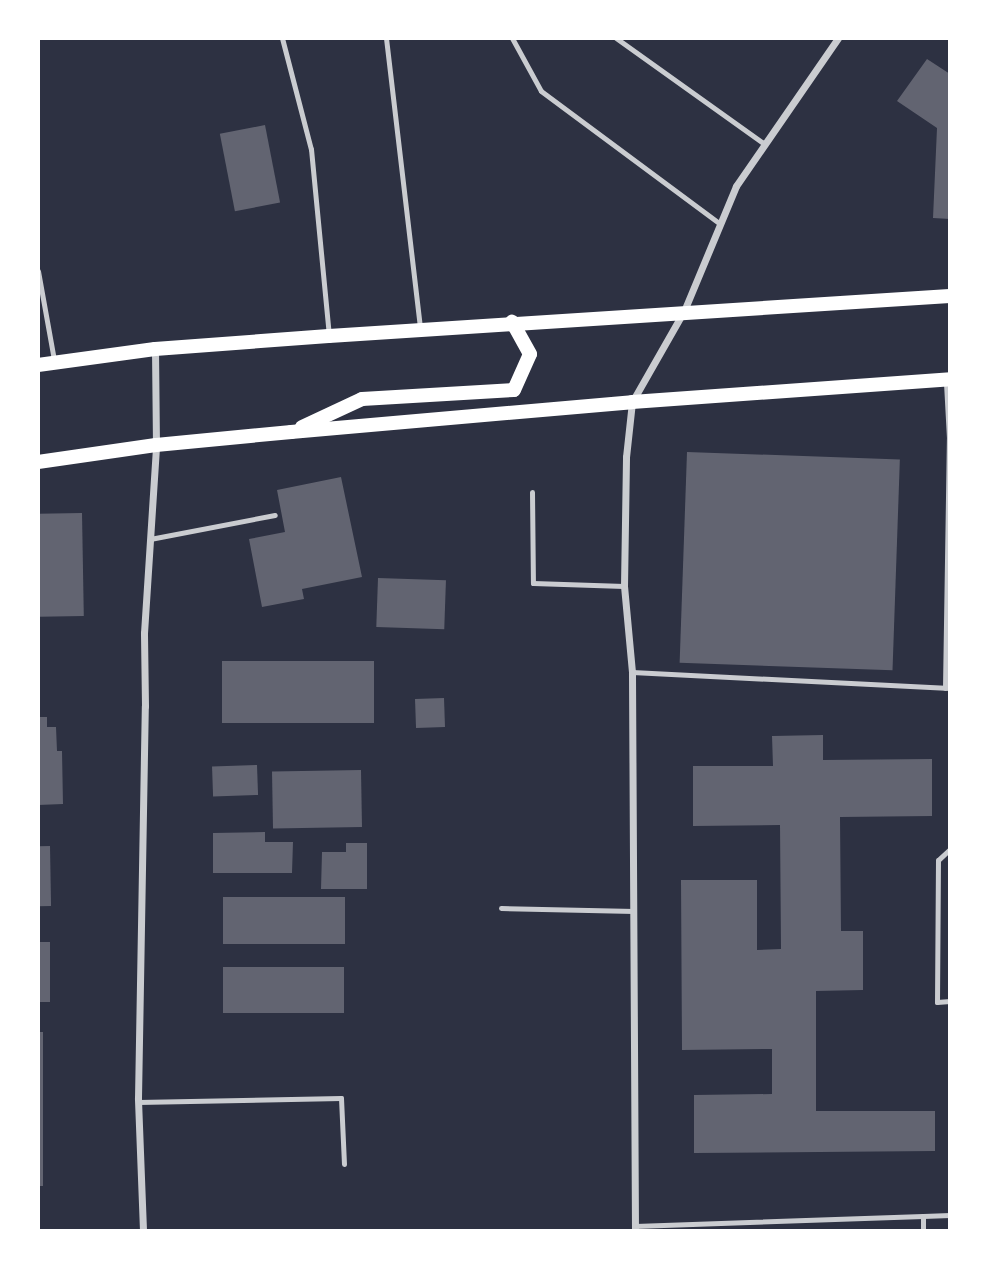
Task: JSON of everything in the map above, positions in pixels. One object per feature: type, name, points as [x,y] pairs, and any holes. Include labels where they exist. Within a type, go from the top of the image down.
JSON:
[{"type":"main road","points":[[38,365],[155,349],[512,322],[950,296]]},
{"type":"main road","points":[[291,432],[362,399],[514,390],[530,355],[512,322]]},
{"type":"main road","points":[[38,462],[156,445],[291,432],[632,402],[948,379]]},
{"type":"street","points":[[635,1228],[632,672],[624,586],[626,457],[632,402],[684,311],[736,186],[763,143],[838,38]]},
{"type":"street","points":[[143,1230],[138,1102],[145,720],[144,632],[156,445],[155,349]]},
{"type":"lane","points":[[282,38],[310,149],[329,336]]},
{"type":"lane","points":[[386,38],[420,329]]},
{"type":"lane","points":[[512,38],[541,90],[719,223]]},
{"type":"lane","points":[[616,38],[763,143]]},
{"type":"lane","points":[[38,271],[55,363]]},
{"type":"lane","points":[[632,672],[948,688],[948,379]]},
{"type":"lane","points":[[532,492],[533,583],[624,586]]},
{"type":"lane","points":[[150,539],[275,515]]},
{"type":"lane","points":[[950,849],[938,860],[937,1002],[950,1001]]},
{"type":"lane","points":[[501,908],[634,911]]},
{"type":"lane","points":[[138,1102],[341,1098],[344,1164]]},
{"type":"lane","points":[[635,1228],[950,1215]]},
{"type":"lane","points":[[923,1216],[923,1230]]},
{"type":"building","points":[[927,59],[950,74],[950,219],[933,218],[937,128],[897,101]]},
{"type":"building","points":[[265,125],[280,203],[235,211],[220,134]]},
{"type":"building","points":[[687,452],[900,459],[893,670],[680,663]]},
{"type":"building","points":[[341,477],[362,577],[302,589],[304,599],[262,607],[249,539],[285,532],[277,490]]},
{"type":"building","points":[[82,513],[84,616],[40,617],[38,514]]},
{"type":"building","points":[[378,578],[446,580],[444,629],[376,627]]},
{"type":"building","points":[[222,661],[374,661],[374,723],[222,723]]},
{"type":"building","points":[[444,698],[445,727],[416,728],[415,699]]},
{"type":"building","points":[[38,717],[47,717],[47,727],[56,727],[57,751],[62,751],[63,804],[38,805]]},
{"type":"building","points":[[823,735],[823,760],[932,759],[932,816],[840,817],[841,931],[863,931],[863,990],[816,991],[816,1111],[935,1111],[935,1151],[694,1153],[694,1095],[772,1094],[772,1049],[682,1050],[681,880],[757,880],[757,950],[781,949],[780,825],[693,826],[693,766],[773,766],[772,736]]},
{"type":"building","points":[[257,765],[258,795],[213,797],[212,767]]},
{"type":"building","points":[[361,770],[362,827],[273,829],[272,772]]},
{"type":"building","points":[[265,832],[265,842],[293,842],[292,873],[213,873],[213,833]]},
{"type":"building","points":[[346,843],[367,843],[367,889],[321,889],[322,852],[346,852]]},
{"type":"building","points":[[38,846],[50,846],[51,906],[39,906]]},
{"type":"building","points":[[223,897],[345,897],[345,944],[223,944]]},
{"type":"building","points":[[38,942],[50,942],[50,1002],[38,1002]]},
{"type":"building","points":[[223,967],[344,967],[344,1013],[223,1013]]},
{"type":"building","points":[[38,1032],[43,1032],[43,1186],[38,1186]]}]
